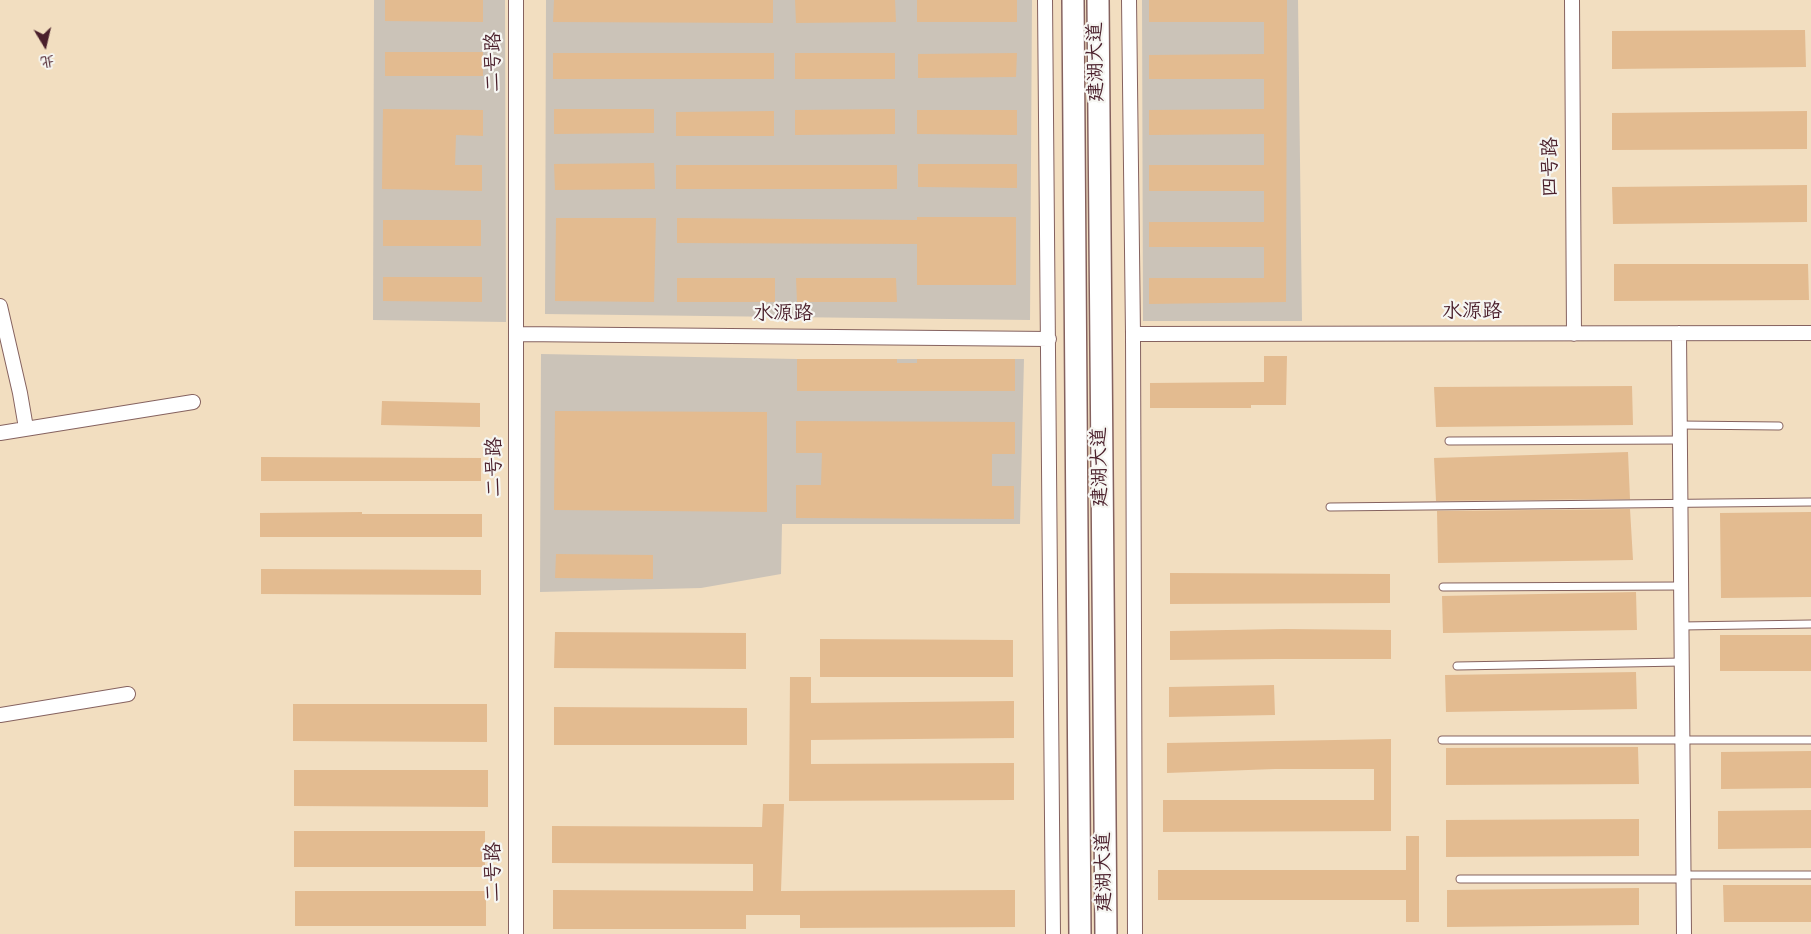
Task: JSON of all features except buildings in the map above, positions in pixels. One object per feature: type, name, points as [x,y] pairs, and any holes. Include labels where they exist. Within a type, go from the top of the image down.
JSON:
[{"type":"main road","name":"建湖大道","points":[[1073,0],[1080,934]]},
{"type":"main road","name":"建湖大道","points":[[1098,0],[1106,934]]},
{"type":"street","name":"二号路","points":[[516,0],[516,934]]},
{"type":"street","points":[[1045,0],[1053,934]]},
{"type":"street","points":[[1129,0],[1135,934]]},
{"type":"street","name":"四号路","points":[[1572,0],[1574,334]]},
{"type":"street","points":[[0,306],[26,428]]},
{"type":"street","name":"水源路","points":[[1132,334],[1811,332]]},
{"type":"street","points":[[1679,333],[1684,934]]},
{"type":"street","name":"水源路","points":[[517,334],[1049,339]]},
{"type":"street","points":[[0,433],[193,402]]},
{"type":"street","points":[[0,715],[128,694]]},
{"type":"lane","points":[[1680,425],[1779,426]]},
{"type":"lane","points":[[1449,441],[1680,440]]},
{"type":"lane","points":[[1330,507],[1811,502]]},
{"type":"lane","points":[[1443,586],[1681,586]]},
{"type":"lane","points":[[1682,626],[1811,624]]},
{"type":"lane","points":[[1457,666],[1682,662]]},
{"type":"lane","points":[[1442,740],[1811,740]]},
{"type":"lane","points":[[1460,879],[1811,875]]},
{"type":"shaded area","points":[[374,0],[505,0],[506,322],[373,320]]},
{"type":"shaded area","points":[[546,0],[1032,0],[1030,320],[545,314]]},
{"type":"shaded area","points":[[1142,0],[1298,0],[1302,321],[1143,321]]},
{"type":"shaded area","points":[[541,354],[797,359],[1024,359],[1020,524],[782,524],[781,574],[701,588],[540,592]]}]
